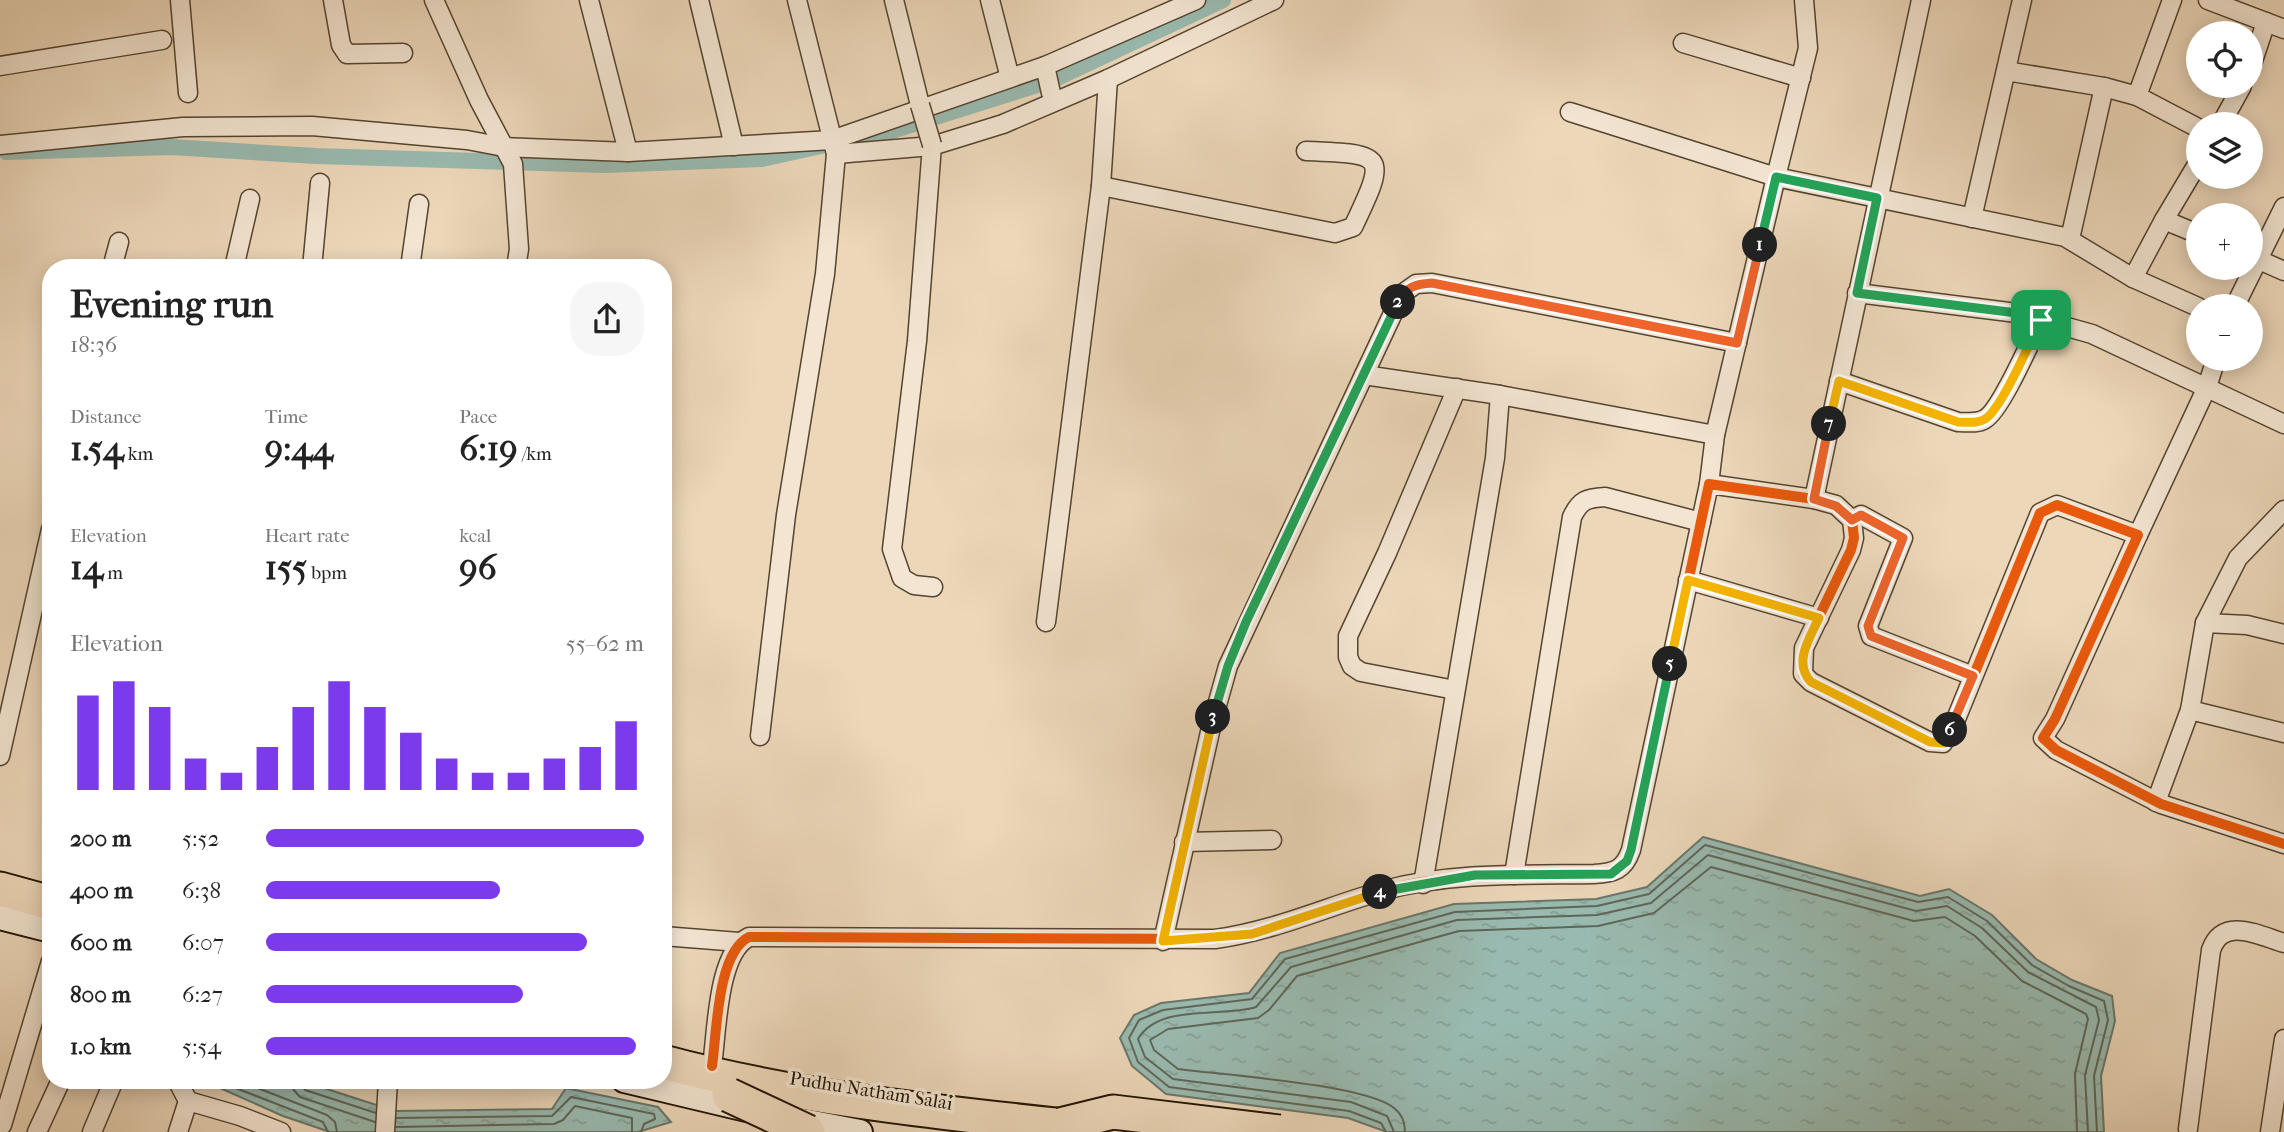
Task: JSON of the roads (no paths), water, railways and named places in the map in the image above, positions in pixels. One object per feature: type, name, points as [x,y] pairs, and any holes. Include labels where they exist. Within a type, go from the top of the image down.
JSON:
[{"type":"highway","points":[[0,889],[42,901]]},
{"type":"highway","points":[[0,907],[42,917]]},
{"type":"highway","points":[[672,1064],[865,1102],[1119,1132]]},
{"type":"highway","points":[[672,1082],[729,1095],[945,1132]]},
{"type":"highway","points":[[729,1095],[819,1130]]},
{"type":"highway","points":[[1060,1125],[1114,1112],[1279,1132]]},
{"type":"main road","points":[[0,880],[42,891]]},
{"type":"main road","points":[[0,917],[42,928]]},
{"type":"main road","name":"Pudhu Natham Salai","points":[[672,1056],[712,1066],[868,1092],[1031,1115],[1207,1132]]},
{"type":"main road","name":"Pudhu Natham Salai","points":[[659,1089],[819,1130],[860,1132]]},
{"type":"street","points":[[180,0],[188,93]]},
{"type":"street","points":[[333,0],[341,45],[347,54],[403,53]]},
{"type":"street","points":[[434,0],[507,153],[519,249],[517,259]]},
{"type":"street","points":[[589,0],[628,152]]},
{"type":"street","points":[[699,0],[734,146]]},
{"type":"street","points":[[760,736],[786,515],[825,274],[834,147],[797,0]]},
{"type":"street","points":[[894,0],[932,146],[917,341],[892,549],[902,578],[914,585],[933,587]]},
{"type":"street","points":[[990,0],[1010,78]]},
{"type":"street","points":[[834,147],[1010,78],[1046,70],[1196,0]]},
{"type":"street","points":[[0,145],[183,127],[312,126],[467,140],[507,153],[628,152],[734,146],[932,146],[1003,124],[1108,79],[1275,0]]},
{"type":"street","points":[[672,937],[739,942],[749,937],[770,935],[857,940],[1163,941],[1252,934],[1387,890],[1475,875],[1611,874],[1627,861],[1709,484],[1715,435],[1808,48],[1804,0]]},
{"type":"street","points":[[1814,499],[1921,0]]},
{"type":"street","points":[[1972,218],[2022,0]]},
{"type":"street","points":[[2137,96],[2172,0]]},
{"type":"street","points":[[2208,0],[2284,29]]},
{"type":"street","points":[[2263,31],[2266,22]]},
{"type":"street","points":[[0,66],[162,40]]},
{"type":"street","points":[[1683,43],[1801,78]]},
{"type":"street","points":[[1046,70],[1051,93]]},
{"type":"street","points":[[2006,71],[2104,87],[2137,96],[2186,122]]},
{"type":"street","points":[[1046,622],[1101,186],[1108,79]]},
{"type":"street","points":[[2070,239],[2104,87]]},
{"type":"street","points":[[1570,112],[1776,177],[2070,239],[2133,278],[2186,302]]},
{"type":"street","points":[[1101,186],[1335,233],[1347,231],[1353,227],[1376,180],[1376,170],[1369,158],[1359,153],[1306,151]]},
{"type":"street","points":[[313,259],[320,183]]},
{"type":"street","points":[[2133,278],[2186,183]]},
{"type":"street","points":[[236,259],[250,200]]},
{"type":"street","points":[[411,259],[419,204]]},
{"type":"street","points":[[2263,242],[2284,206]]},
{"type":"street","points":[[2164,220],[2186,229]]},
{"type":"street","points":[[115,259],[119,242]]},
{"type":"street","points":[[2263,261],[2284,271]]},
{"type":"street","points":[[1163,941],[1184,842],[1228,666],[1402,294],[1416,284],[1432,283],[1737,343]]},
{"type":"street","points":[[1857,293],[2017,313],[2092,334],[2284,424]]},
{"type":"street","points":[[1839,381],[1958,422],[1974,423],[1986,419],[1996,406],[2041,320]]},
{"type":"street","points":[[2212,371],[2055,719],[2043,738],[2056,750],[2157,803],[2284,844]]},
{"type":"street","points":[[1364,375],[1500,395],[1715,435]]},
{"type":"street","points":[[1455,690],[1361,672],[1352,666],[1348,648],[1353,624],[1387,553],[1457,388]]},
{"type":"street","points":[[1423,884],[1494,458],[1500,395]]},
{"type":"street","points":[[1709,484],[1814,499],[1836,506],[1852,520]]},
{"type":"street","points":[[1514,875],[1577,506],[1592,498],[1605,497],[1701,522]]},
{"type":"street","points":[[1852,520],[1851,550],[1804,648],[1803,674],[1811,682],[1930,742],[1944,743],[2040,513],[2057,505],[2138,535]]},
{"type":"street","points":[[2157,803],[2190,710],[2205,623],[2238,558],[2284,510]]},
{"type":"street","points":[[1852,520],[1861,515],[1903,538],[1868,626],[1871,636],[1973,676]]},
{"type":"street","points":[[0,756],[42,576]]},
{"type":"street","points":[[1688,580],[1819,618]]},
{"type":"street","points":[[2205,623],[2247,625],[2284,634]]},
{"type":"street","points":[[2190,710],[2284,733]]},
{"type":"street","points":[[1184,842],[1272,840]]},
{"type":"street","points":[[2188,1129],[2211,950],[2216,937],[2225,930],[2237,929],[2284,943]]},
{"type":"street","points":[[712,1066],[724,982],[731,955],[739,942]]},
{"type":"street","points":[[2,1125],[42,991]]},
{"type":"street","points":[[2270,1132],[2284,1039]]},
{"type":"street","points":[[37,1132],[57,1089]]},
{"type":"street","points":[[92,1132],[110,1089]]},
{"type":"street","points":[[178,1132],[188,1101],[182,1089]]},
{"type":"street","points":[[385,1132],[387,1089]]},
{"type":"street","points":[[188,1101],[240,1116],[281,1132]]},
{"type":"water","points":[[1703,837],[1920,896],[1949,889],[1992,915],[2036,959],[2072,980],[2112,996],[2115,1021],[2101,1076],[2104,1132],[1387,1132],[1348,1118],[1166,1094],[1132,1066],[1120,1038],[1134,1015],[1161,1003],[1249,993],[1280,953],[1454,904],[1596,899],[1647,887]]},
{"type":"water","points":[[222,1089],[327,1089],[395,1111],[552,1109],[565,1089],[571,1089],[658,1107],[671,1122],[638,1132],[330,1132],[283,1116]]},
{"type":"waterway","points":[[853,139],[888,132],[1053,80],[1223,0]]},
{"type":"waterway","points":[[6,152],[171,147],[316,156],[604,165],[762,159],[821,146]]}]
